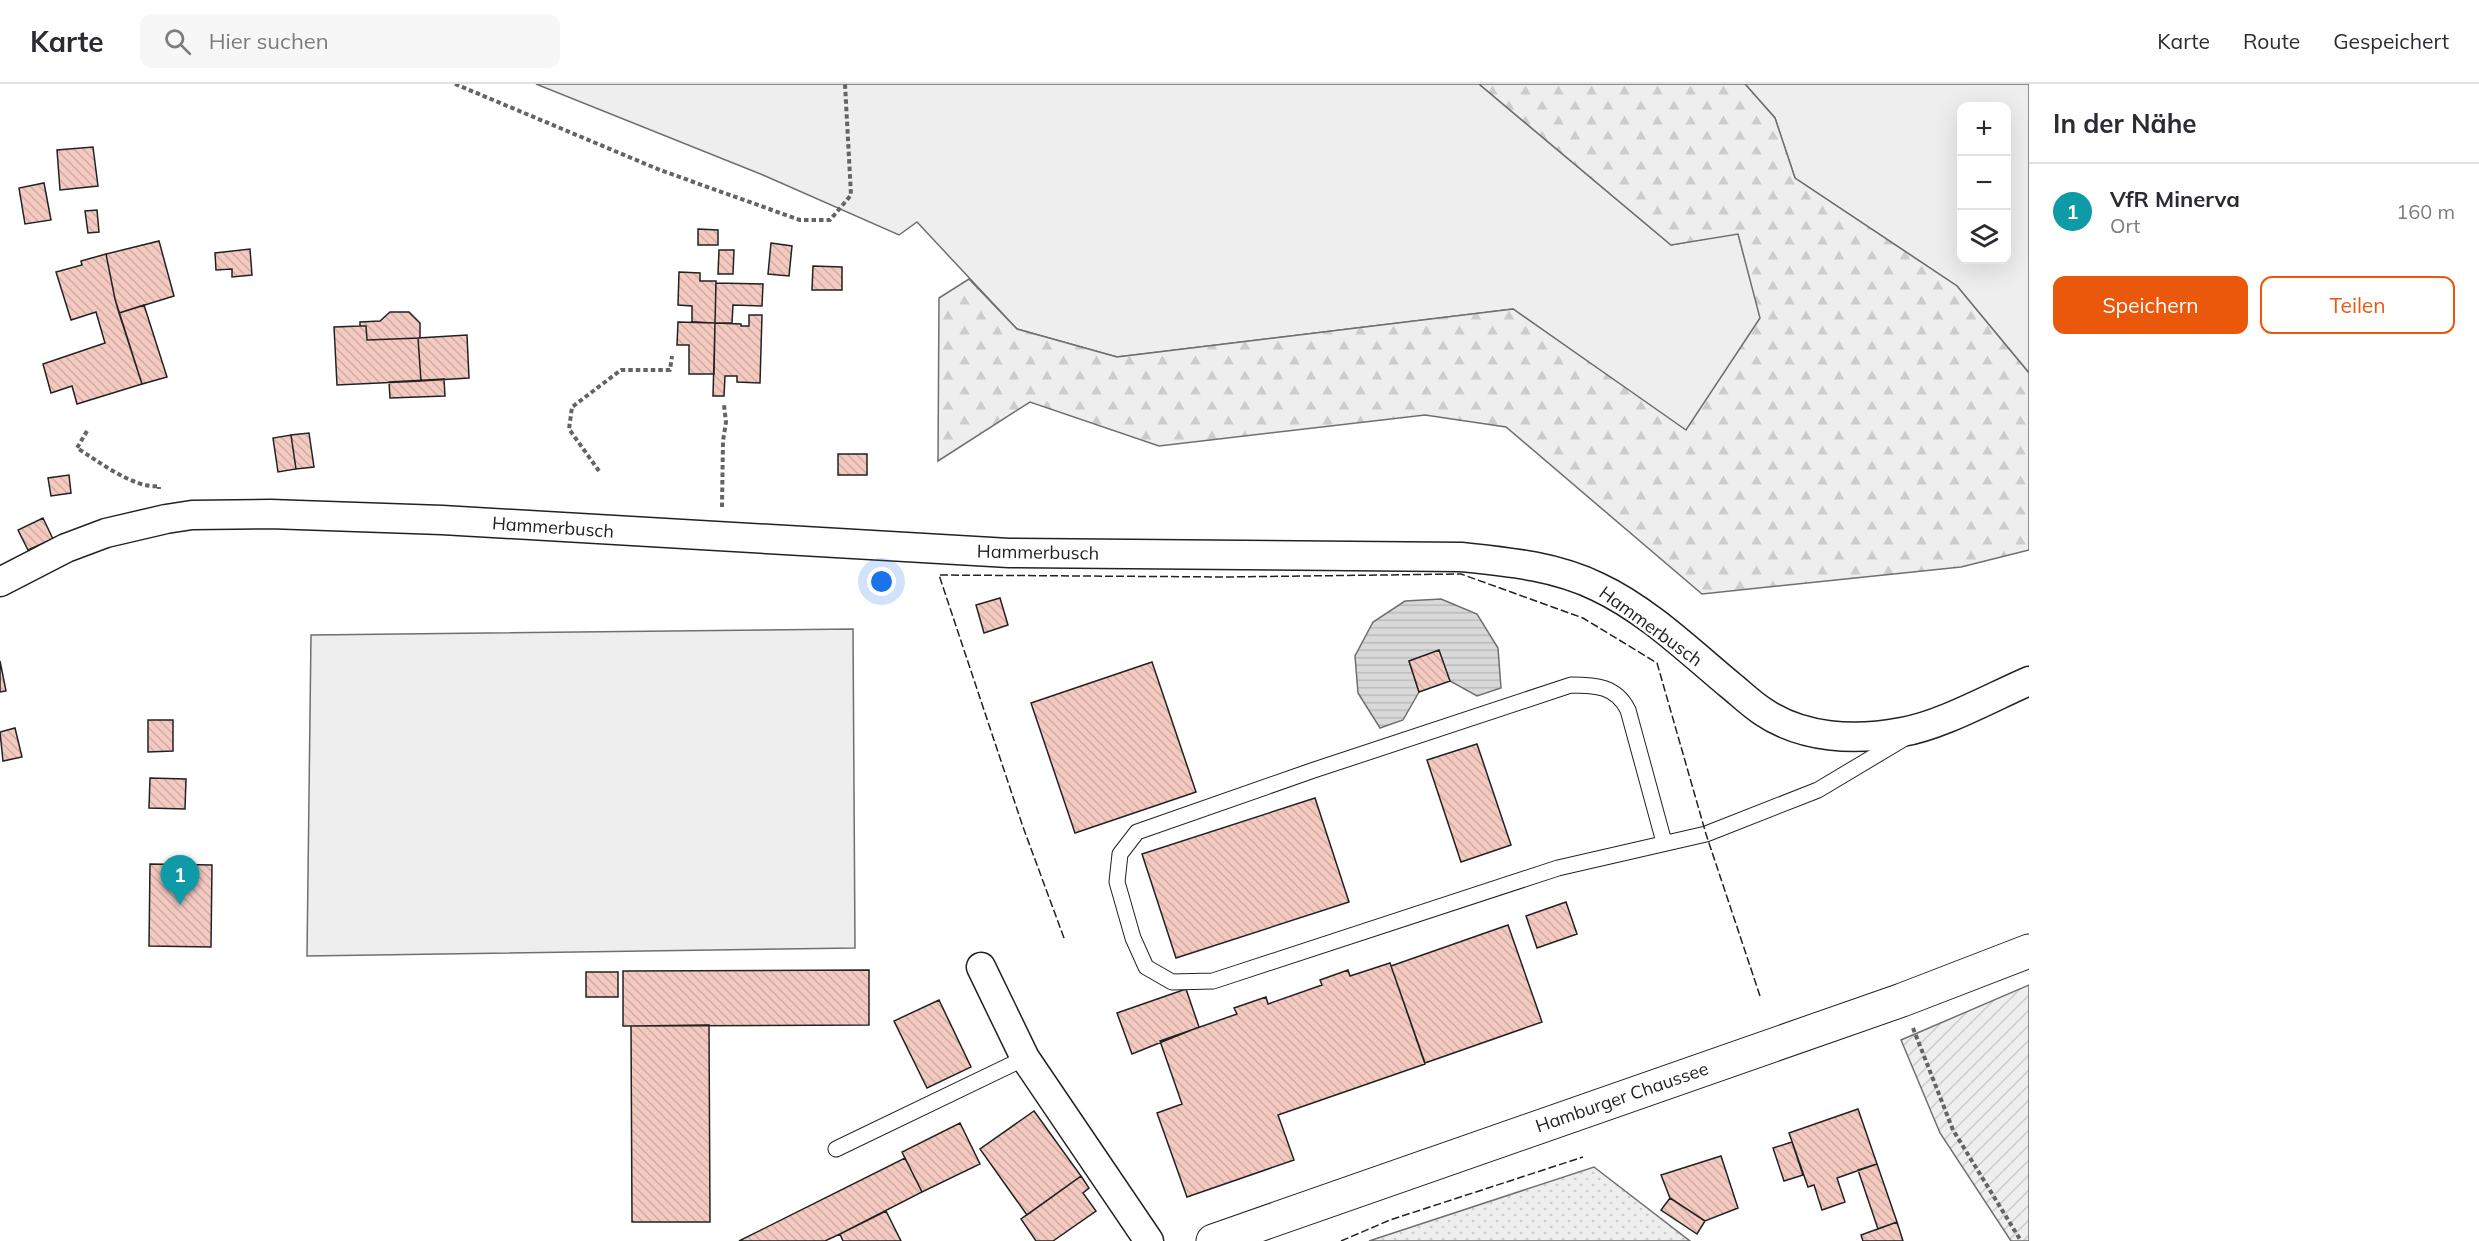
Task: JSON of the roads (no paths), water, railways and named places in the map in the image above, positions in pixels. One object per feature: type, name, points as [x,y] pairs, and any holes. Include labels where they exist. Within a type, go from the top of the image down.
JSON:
[{"type":"main road","name":"Hamburger Chaussee","points":[[1213,1241],[1902,1000],[2029,951]]},
{"type":"street","name":"Hammerbusch","points":[[0,582],[66,548],[106,533],[165,519],[203,515],[270,514],[442,520],[1009,553],[1461,557],[1529,564],[1565,574],[1599,588],[1629,606],[1697,657],[1762,712],[1810,732],[1857,737],[1905,732],[1925,726],[2029,681]]},
{"type":"street","points":[[981,967],[1025,1058],[1149,1241]]},
{"type":"lane","points":[[1664,842],[1623,699],[1611,690],[1593,685],[1571,685],[1314,770],[1137,832],[1120,854],[1117,882],[1132,938],[1146,967],[1172,982],[1213,981],[1558,868],[1706,834],[1818,790],[1925,726]]},
{"type":"lane","points":[[836,1149],[1025,1058]]},
{"type":"place","name":"VfR Minerva","points":[[180,905]]}]
